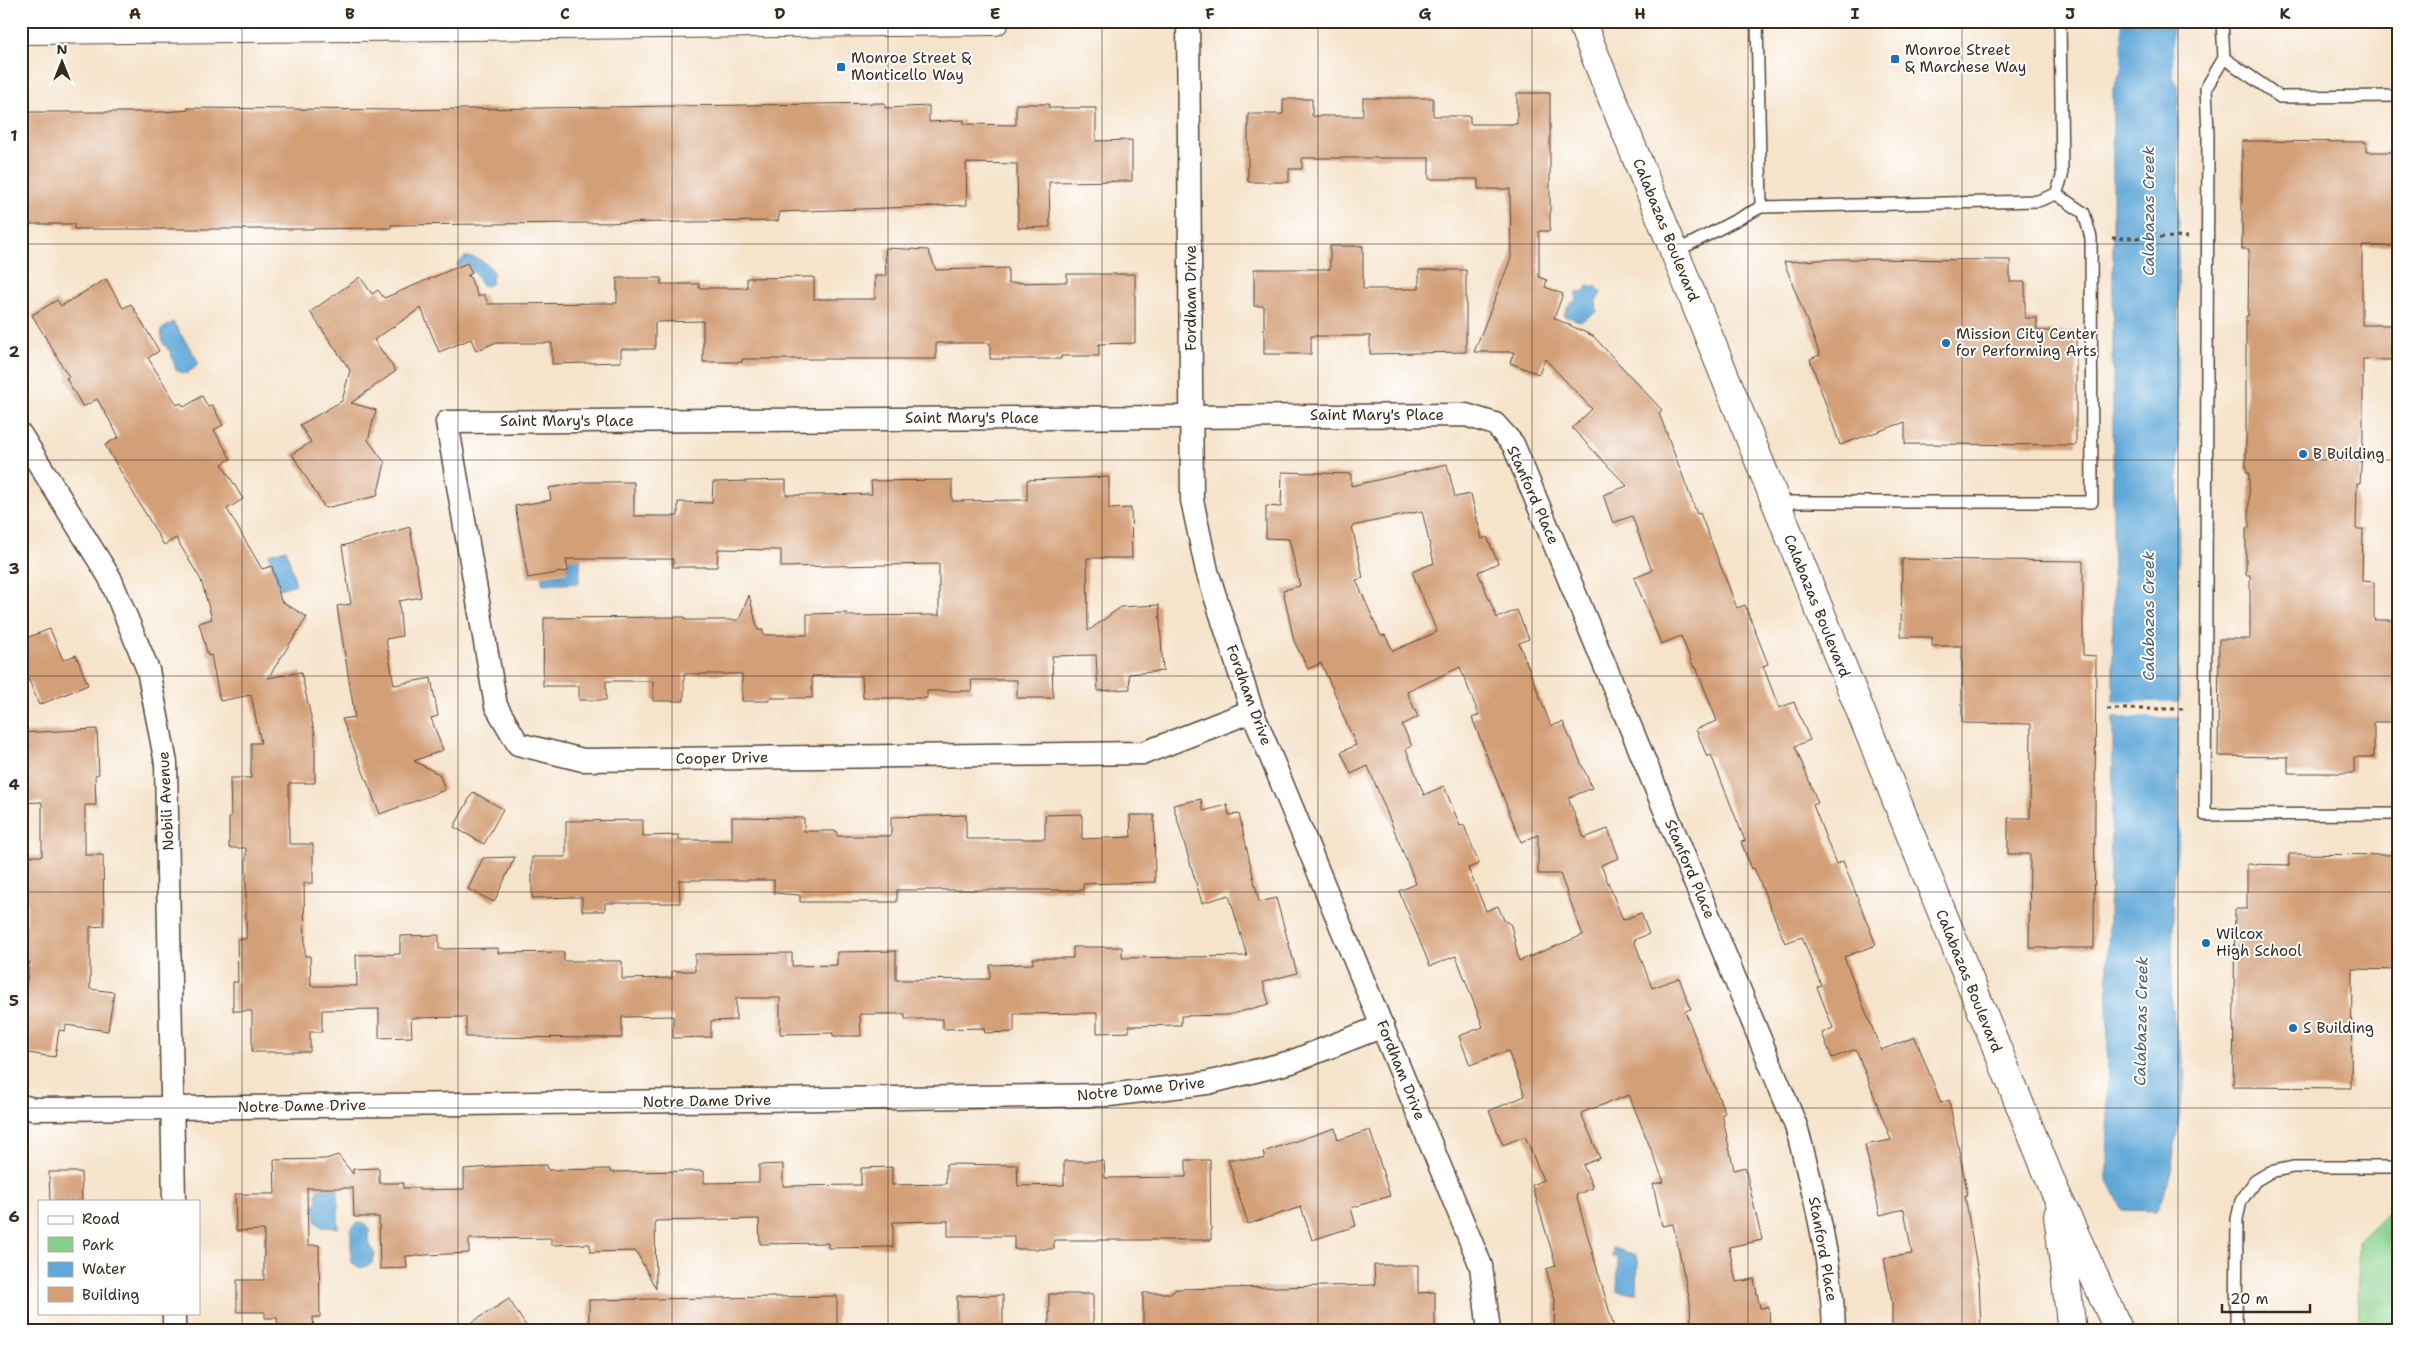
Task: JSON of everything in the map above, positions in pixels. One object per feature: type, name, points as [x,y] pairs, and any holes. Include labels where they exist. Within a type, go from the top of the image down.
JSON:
[{"type":"street","points":[[21,30],[131,25],[995,21]]},
{"type":"street","name":"Fordham Drive","points":[[1188,21],[1192,500],[1207,571],[1252,711],[1481,1266],[1489,1331]]},
{"type":"street","name":"Calabazas Boulevard","points":[[1581,21],[1774,502],[2054,1189],[2119,1331]]},
{"type":"street","name":"Saint Mary's Place","points":[[448,422],[1466,415],[1494,424]]},
{"type":"street","name":"Cooper Drive","points":[[448,422],[496,706],[518,744],[583,760],[1144,753],[1252,711]]},
{"type":"street","name":"Stanford Place","points":[[1494,424],[1513,444],[1796,1126],[1819,1211],[1833,1306],[1834,1331]]},
{"type":"street","name":"Nobili Avenue","points":[[21,435],[110,578],[148,670],[166,763],[174,1108],[174,1200]]},
{"type":"street","name":"Notre Dame Drive","points":[[21,1106],[33,1109],[174,1108],[1109,1095],[1207,1083],[1281,1064],[1383,1026]]},
{"type":"street","name":"Calabazas Boulevard","points":[[2054,1189],[2072,1331]]},
{"type":"street","points":[[174,1314],[174,1331]]},
{"type":"lane","points":[[1757,21],[1761,207]]},
{"type":"lane","points":[[1675,252],[1761,207],[2038,201],[2056,194],[2062,177],[2060,21]]},
{"type":"lane","points":[[2222,21],[2224,58],[2206,88],[2208,134],[2205,816],[2399,814]]},
{"type":"lane","points":[[2224,58],[2280,97],[2399,96]]},
{"type":"lane","points":[[1774,502],[2092,502],[2092,238],[2084,213],[2056,194]]},
{"type":"lane","points":[[2236,1331],[2237,1219],[2241,1200],[2255,1181],[2270,1172],[2293,1167],[2399,1167]]},
{"type":"path","points":[[2119,238],[2176,237]]},
{"type":"path","points":[[2107,709],[2188,709]]},
{"type":"green space","points":[[2397,1203],[2399,1331],[2359,1331],[2358,1241]]},
{"type":"water","points":[[2124,65],[2167,65],[2178,87],[2179,833],[2174,879],[2171,1005],[2186,1075],[2169,1183],[2156,1211],[2123,1210],[2107,1178],[2108,953],[2113,759],[2113,89]]},
{"type":"water","points":[[465,257],[484,262],[493,271],[492,283],[487,286],[481,285],[475,273],[471,271],[461,274],[457,264]]},
{"type":"water","points":[[1588,286],[1596,286],[1601,293],[1596,301],[1597,312],[1581,321],[1564,316],[1567,307],[1577,299],[1576,294],[1578,291],[1584,292]]},
{"type":"water","points":[[173,322],[198,361],[197,366],[186,374],[176,370],[171,353],[163,343],[161,330]]},
{"type":"water","points":[[286,549],[296,584],[279,589],[269,554]]},
{"type":"water","points":[[581,555],[579,583],[543,585],[541,577],[567,573],[569,556]]},
{"type":"water","points":[[321,1186],[338,1186],[338,1228],[321,1227],[316,1221],[314,1206],[318,1200],[316,1193]]},
{"type":"water","points":[[357,1223],[365,1224],[370,1230],[369,1242],[375,1255],[371,1264],[361,1268],[351,1262],[351,1229]]},
{"type":"water","points":[[1613,1248],[1636,1255],[1638,1260],[1637,1293],[1617,1292],[1618,1258],[1612,1257]]},
{"type":"pier","points":[[2111,702],[2182,702],[2182,717],[2111,717]]},
{"type":"building","points":[[1517,93],[1550,93],[1550,231],[1539,231],[1539,277],[1547,280],[1545,287],[1563,294],[1554,318],[1593,336],[1662,410],[1659,413],[1697,514],[1700,513],[1737,608],[1745,605],[1768,664],[1763,666],[1779,708],[1794,702],[1810,740],[1795,746],[1818,803],[1813,805],[1836,864],[1843,861],[1876,945],[1844,957],[1881,1050],[1915,1037],[1941,1103],[1949,1100],[1968,1196],[1965,1196],[1979,1279],[1981,1331],[1892,1331],[1892,1303],[1884,1258],[1912,1254],[1904,1209],[1880,1215],[1865,1145],[1891,1140],[1856,1049],[1832,1058],[1822,1033],[1833,1028],[1817,987],[1821,985],[1802,937],[1785,943],[1754,868],[1752,869],[1741,842],[1745,841],[1711,755],[1707,757],[1696,729],[1717,721],[1696,667],[1694,668],[1681,636],[1661,644],[1634,578],[1652,571],[1632,516],[1613,523],[1603,495],[1627,486],[1572,428],[1592,409],[1545,359],[1539,374],[1510,363],[1514,352],[1474,352],[1511,258],[1510,189],[1478,189],[1478,179],[1429,179],[1429,158],[1302,158],[1302,169],[1289,169],[1289,182],[1248,182],[1248,114],[1283,114],[1283,99],[1312,99],[1312,116],[1363,116],[1363,98],[1433,98],[1433,116],[1470,116],[1470,124],[1517,124]]},
{"type":"building","points":[[885,103],[885,108],[929,106],[929,122],[964,120],[964,124],[1016,125],[1016,104],[1049,104],[1049,108],[1096,108],[1096,141],[1132,140],[1132,181],[1049,182],[1050,227],[1018,228],[1017,164],[966,163],[967,205],[780,212],[778,221],[391,225],[391,228],[300,229],[74,229],[74,224],[21,224],[21,112],[165,112],[188,110],[188,108],[398,110]]},
{"type":"building","name":"B Building","points":[[2242,141],[2366,142],[2366,152],[2399,152],[2399,246],[2362,246],[2362,325],[2391,325],[2391,360],[2363,359],[2363,437],[2360,483],[2357,483],[2356,529],[2363,529],[2362,581],[2374,582],[2374,620],[2399,620],[2399,722],[2374,722],[2374,757],[2354,757],[2354,773],[2288,773],[2288,757],[2218,756],[2219,639],[2250,639],[2250,575],[2246,575],[2246,528],[2249,528],[2249,472],[2246,472],[2246,316],[2248,316],[2249,249],[2242,249]]},
{"type":"building","points":[[1330,246],[1363,246],[1363,289],[1419,289],[1419,270],[1466,270],[1466,352],[1370,354],[1370,336],[1311,336],[1311,354],[1264,354],[1264,306],[1254,306],[1254,269],[1330,269]]},
{"type":"building","points":[[885,248],[928,250],[936,270],[1008,268],[1008,283],[1067,282],[1067,274],[1135,274],[1135,343],[1099,344],[1099,356],[1061,356],[1061,359],[990,359],[990,343],[936,343],[936,359],[742,359],[742,362],[703,362],[703,321],[655,322],[655,349],[621,349],[621,362],[552,364],[552,343],[494,343],[476,351],[471,339],[439,352],[421,308],[374,340],[396,371],[351,403],[376,410],[368,440],[385,463],[377,496],[325,508],[292,454],[311,442],[300,425],[342,401],[350,370],[310,312],[360,277],[372,294],[378,290],[384,298],[467,263],[472,273],[467,276],[469,275],[478,297],[484,294],[488,304],[617,303],[617,278],[661,278],[661,284],[699,284],[699,288],[747,288],[747,278],[814,277],[814,299],[875,299],[875,276],[886,276]]},
{"type":"building","name":"Mission City Center for Performing Arts","points":[[1835,259],[2010,260],[2010,282],[2025,282],[2025,318],[2037,318],[2037,331],[2076,331],[2076,445],[1905,444],[1905,422],[1840,445],[1810,359],[1820,355],[1784,262]]},
{"type":"building","points":[[106,279],[123,308],[131,304],[159,351],[148,358],[177,405],[181,403],[184,407],[202,396],[208,407],[212,405],[223,425],[214,430],[231,459],[222,464],[243,499],[227,509],[262,569],[272,566],[281,601],[307,617],[268,678],[301,672],[315,735],[315,783],[289,783],[289,844],[313,844],[313,883],[304,883],[305,956],[310,956],[311,986],[357,986],[356,955],[400,954],[400,936],[439,935],[439,949],[498,948],[498,953],[564,952],[564,961],[622,961],[622,979],[672,978],[672,971],[695,971],[695,954],[792,953],[792,966],[837,965],[837,952],[896,951],[896,980],[990,979],[990,965],[1033,964],[1033,958],[1073,958],[1073,947],[1122,947],[1122,958],[1247,956],[1229,895],[1202,903],[1173,805],[1201,799],[1203,811],[1227,805],[1229,815],[1239,814],[1259,902],[1276,898],[1297,973],[1263,982],[1269,1004],[1228,1015],[1181,1016],[1181,1025],[1129,1026],[1129,1032],[1097,1033],[1097,1013],[1014,1014],[1014,1032],[985,1033],[984,1028],[943,1029],[943,1019],[905,1019],[905,1014],[860,1014],[861,1036],[833,1036],[833,1033],[780,1034],[780,998],[736,998],[736,1020],[711,1021],[711,1037],[673,1038],[673,1016],[622,1017],[622,1038],[466,1037],[466,1017],[411,1018],[412,1037],[379,1038],[379,1009],[322,1010],[322,1032],[310,1032],[310,1052],[252,1052],[252,1011],[233,1011],[233,982],[238,982],[237,939],[246,939],[246,848],[229,848],[229,817],[231,817],[230,778],[251,778],[251,743],[261,743],[251,695],[220,701],[211,655],[208,656],[199,623],[212,619],[201,580],[176,538],[164,545],[105,445],[119,437],[97,399],[83,407],[66,378],[69,377],[32,315],[57,300],[61,306]]},
{"type":"building","points":[[1447,464],[1455,497],[1471,494],[1482,539],[1487,537],[1498,563],[1478,572],[1497,618],[1517,610],[1529,639],[1519,643],[1551,726],[1563,722],[1592,788],[1568,798],[1584,838],[1608,829],[1619,858],[1601,865],[1623,920],[1641,913],[1649,934],[1634,940],[1652,988],[1679,978],[1691,1009],[1685,1011],[1725,1113],[1722,1114],[1734,1170],[1745,1167],[1762,1240],[1729,1247],[1736,1282],[1754,1279],[1760,1308],[1769,1307],[1770,1331],[1691,1331],[1690,1302],[1673,1224],[1662,1226],[1653,1184],[1664,1182],[1629,1095],[1581,1113],[1600,1158],[1583,1165],[1593,1188],[1576,1195],[1615,1331],[1554,1331],[1555,1300],[1546,1269],[1556,1266],[1532,1185],[1543,1180],[1525,1136],[1503,1145],[1489,1111],[1525,1096],[1508,1051],[1470,1065],[1459,1036],[1483,1027],[1456,956],[1430,966],[1399,891],[1416,884],[1368,766],[1351,774],[1341,752],[1356,745],[1340,705],[1321,663],[1308,669],[1294,641],[1283,590],[1300,586],[1289,539],[1266,538],[1266,506],[1281,507],[1282,472],[1351,474],[1351,486]],"holes":[[[1422,511],[1434,563],[1412,572],[1437,632],[1393,651],[1385,635],[1381,636],[1356,580],[1363,578],[1352,526]],[[1460,667],[1479,715],[1472,718],[1521,842],[1538,835],[1538,874],[1560,874],[1583,935],[1519,961],[1511,925],[1504,920],[1498,906],[1486,911],[1468,868],[1479,864],[1464,825],[1460,826],[1444,786],[1424,795],[1406,749],[1412,746],[1402,725],[1418,717],[1407,692]]]},
{"type":"building","points":[[1109,477],[1109,509],[1131,508],[1132,558],[1087,558],[1088,631],[1121,607],[1159,605],[1163,671],[1129,674],[1130,689],[1098,691],[1096,655],[1052,656],[1053,698],[1017,698],[1017,680],[971,680],[972,691],[927,691],[927,698],[863,698],[862,676],[812,676],[812,698],[769,698],[769,701],[742,701],[742,674],[684,674],[684,701],[653,701],[653,681],[606,681],[606,700],[579,700],[579,686],[543,686],[544,618],[685,617],[685,620],[739,620],[749,595],[758,630],[763,630],[763,635],[807,635],[807,614],[847,613],[847,616],[939,615],[939,564],[781,567],[781,550],[718,549],[717,567],[673,567],[673,559],[566,559],[568,571],[528,578],[515,506],[551,500],[549,488],[587,482],[634,482],[634,516],[678,516],[678,502],[712,503],[713,482],[786,480],[786,495],[817,495],[872,494],[871,481],[952,480],[952,501],[1027,500],[1027,480]]},
{"type":"building","points":[[410,527],[421,597],[399,601],[402,636],[386,639],[394,685],[431,678],[438,716],[431,718],[443,750],[414,761],[439,774],[445,790],[380,814],[342,719],[355,717],[337,606],[351,604],[342,546]]},
{"type":"building","points":[[1902,559],[2083,561],[2083,655],[2096,656],[2094,948],[2029,948],[2030,854],[2008,854],[2008,818],[2030,818],[2031,724],[1962,723],[1962,646],[1932,646],[1932,637],[1901,637]]},
{"type":"building","points":[[50,629],[63,660],[76,655],[88,685],[39,705],[29,680],[21,684],[21,640]]},
{"type":"building","points":[[97,729],[99,774],[95,775],[96,805],[85,805],[85,855],[103,855],[104,926],[90,927],[90,989],[114,992],[108,1031],[66,1025],[65,1031],[59,1030],[55,1057],[21,1052],[21,1017],[30,962],[21,963],[21,923],[27,923],[26,856],[42,856],[42,802],[21,803],[21,733]]},
{"type":"building","points":[[473,792],[503,809],[484,844],[454,827]]},
{"type":"building","points":[[1082,814],[1082,839],[1131,837],[1130,815],[1154,815],[1155,882],[1083,884],[1083,890],[897,890],[897,902],[800,902],[800,895],[774,893],[774,880],[679,880],[680,903],[605,903],[605,911],[582,911],[582,897],[532,898],[532,857],[566,857],[566,821],[643,820],[643,836],[679,835],[679,840],[732,840],[732,817],[804,818],[804,831],[837,831],[837,836],[891,836],[891,817],[966,815],[966,839],[1045,839],[1045,815]]},
{"type":"building","name":"S Building","points":[[2289,854],[2399,855],[2399,970],[2352,969],[2351,1088],[2233,1087],[2235,909],[2247,909],[2247,864],[2289,865]]},
{"type":"building","points":[[515,857],[494,902],[468,889],[483,858]]},
{"type":"building","points":[[1335,1128],[1338,1140],[1370,1130],[1390,1196],[1351,1208],[1356,1226],[1312,1240],[1301,1207],[1248,1224],[1228,1159],[1265,1159],[1263,1152]]},
{"type":"building","points":[[338,1155],[353,1174],[353,1169],[379,1168],[379,1183],[403,1183],[403,1188],[419,1188],[419,1190],[464,1189],[464,1169],[506,1166],[547,1165],[548,1170],[610,1169],[610,1172],[704,1171],[704,1183],[759,1182],[759,1165],[783,1164],[783,1186],[861,1185],[861,1168],[892,1167],[892,1185],[946,1184],[946,1164],[1017,1165],[1018,1186],[1064,1185],[1064,1161],[1104,1161],[1105,1178],[1186,1177],[1186,1160],[1210,1160],[1211,1240],[1054,1240],[1054,1249],[1014,1249],[1014,1236],[948,1236],[948,1221],[893,1222],[893,1247],[828,1248],[828,1243],[760,1244],[759,1219],[655,1221],[656,1289],[636,1251],[590,1252],[590,1244],[551,1245],[551,1238],[469,1239],[469,1253],[406,1256],[407,1268],[380,1269],[379,1217],[354,1217],[353,1188],[307,1188],[308,1245],[319,1245],[320,1317],[313,1317],[314,1331],[278,1331],[277,1318],[265,1318],[265,1312],[237,1312],[237,1280],[264,1280],[264,1230],[236,1231],[235,1194],[275,1194],[274,1160],[326,1159]]},
{"type":"building","points":[[49,1172],[81,1172],[82,1200],[50,1200]]},
{"type":"building","points":[[1374,1265],[1418,1265],[1418,1293],[1435,1292],[1435,1331],[1143,1331],[1143,1293],[1172,1293],[1176,1289],[1375,1285]]},
{"type":"building","points":[[1049,1294],[1093,1294],[1093,1331],[1049,1331]]},
{"type":"building","points":[[1003,1295],[1003,1331],[957,1331],[957,1296]]},
{"type":"building","points":[[837,1296],[837,1331],[589,1331],[589,1300]]},
{"type":"building","points":[[509,1299],[529,1331],[458,1331]]},
{"type":"waterway","name":"Calabazas Creek","points":[[2147,21],[2148,136]]},
{"type":"place","name":"Monroe Street & Marchese Way","points":[[1895,59]]},
{"type":"place","name":"Monroe Street & Monticello Way","points":[[841,67]]},
{"type":"place","name":"Mission City Center for Performing Arts","points":[[1946,343]]},
{"type":"place","name":"B Building","points":[[2303,454]]},
{"type":"place","name":"Wilcox High School","points":[[2206,943]]},
{"type":"place","name":"S Building","points":[[2293,1028]]}]
